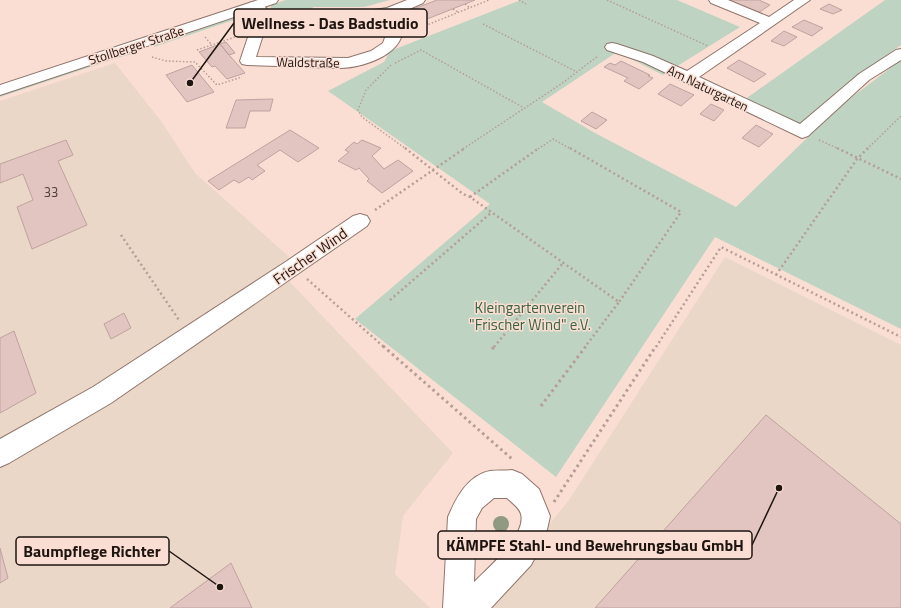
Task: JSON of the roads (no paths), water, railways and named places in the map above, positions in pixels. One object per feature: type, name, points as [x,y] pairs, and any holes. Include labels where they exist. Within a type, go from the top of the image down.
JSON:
[{"type":"street","name":"Stollberger Straße","points":[[0,90],[271,0]]},
{"type":"street","points":[[309,15],[367,15],[390,12],[418,0]]},
{"type":"street","points":[[716,0],[770,22]]},
{"type":"street","points":[[687,78],[770,22],[784,5],[803,0]]},
{"type":"street","name":"Waldstraße","points":[[256,5],[263,14],[247,61],[348,63],[381,53],[391,46],[393,42],[395,29],[390,12]]},
{"type":"street","name":"Am Naturgarten","points":[[612,47],[648,59],[802,132],[864,77],[901,53]]},
{"type":"street","name":"Frischer Wind","points":[[0,454],[102,395],[294,267],[360,221]]},
{"type":"street","points":[[458,608],[462,517],[472,498],[489,485],[512,484],[529,499],[536,516],[531,539],[521,555],[470,608]]},
{"type":"place","name":"Wellness - Das Badstudio","points":[[190,83]]},
{"type":"place","name":"KÄMPFE Stahl- und Bewehrungsbau GmbH","points":[[779,488]]},
{"type":"place","name":"Baumpflege Richter","points":[[220,587]]},
{"type":"park label","name":"Kleingartenverein \"Frischer Wind\" e.V.","points":[[530,316]]}]
